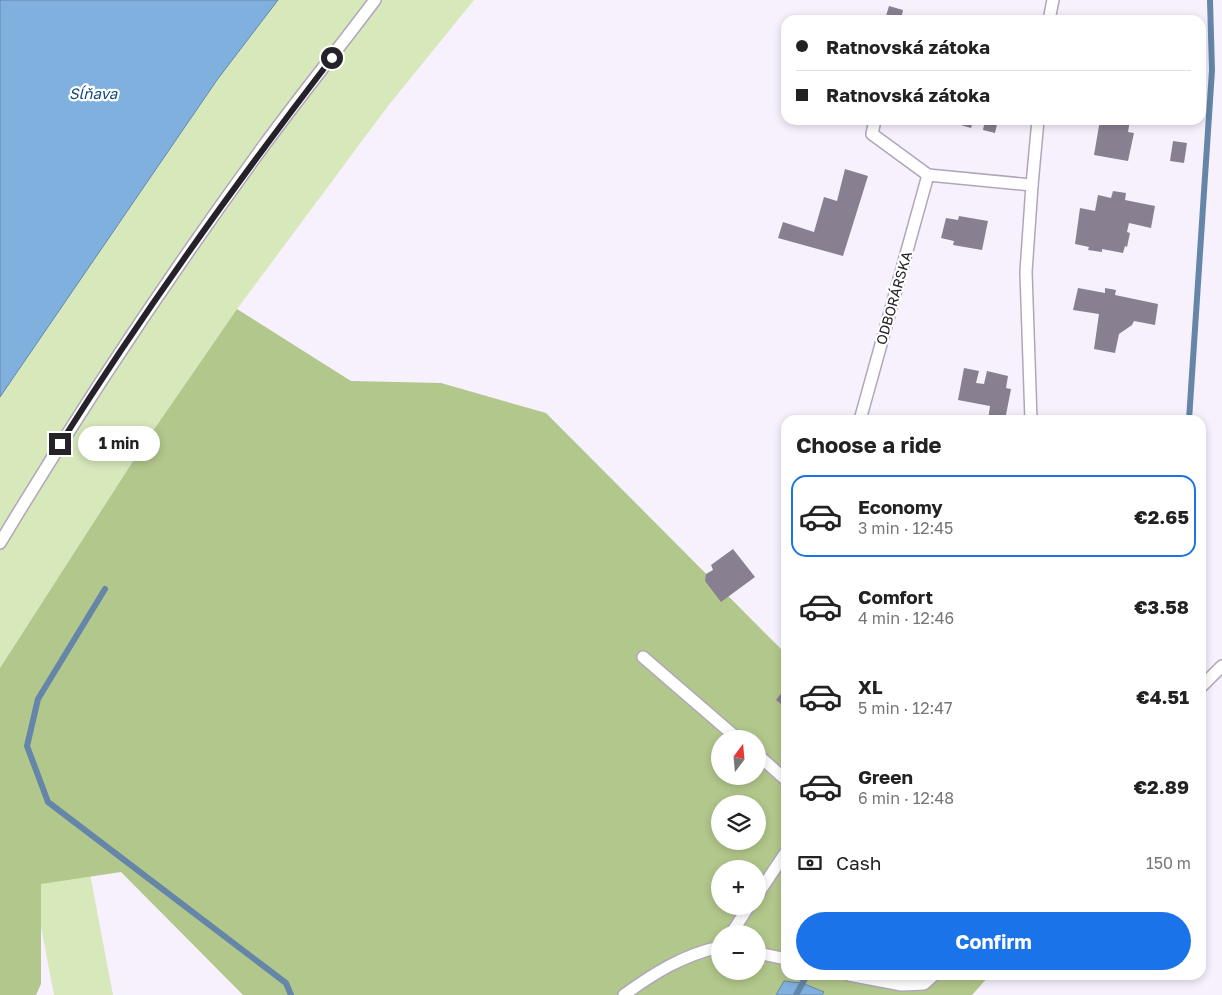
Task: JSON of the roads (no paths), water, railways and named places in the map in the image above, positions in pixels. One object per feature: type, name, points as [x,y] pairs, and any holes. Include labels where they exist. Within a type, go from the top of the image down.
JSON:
[{"type":"lane","points":[[0,543],[89,398],[163,290],[266,144],[375,0]]},
{"type":"lane","points":[[1049,15],[1053,0]]},
{"type":"lane","points":[[874,125],[872,134],[928,175],[1032,185]]},
{"type":"lane","points":[[1031,415],[1026,272],[1038,125]]},
{"type":"lane","name":"ODBORÁRSKA","points":[[861,415],[928,175]]},
{"type":"lane","points":[[643,657],[728,730]]},
{"type":"lane","points":[[1206,682],[1222,666]]},
{"type":"lane","points":[[766,762],[781,776]]},
{"type":"lane","points":[[766,882],[781,860]]},
{"type":"lane","points":[[624,995],[655,972],[699,951],[711,949]]},
{"type":"lane","points":[[766,954],[781,957]]},
{"type":"lane","points":[[876,980],[902,985],[924,984],[928,980]]},
{"type":"water","name":"Sĺňava","points":[[0,0],[278,0],[217,80],[0,397]]},
{"type":"water","points":[[784,981],[802,983],[824,992],[822,995],[776,995]]},
{"type":"waterway","points":[[1189,415],[1212,70],[1210,0]]},
{"type":"waterway","points":[[105,589],[38,699],[27,746],[48,802],[286,983],[291,995]]},
{"type":"waterway","points":[[796,995],[804,980]]}]
